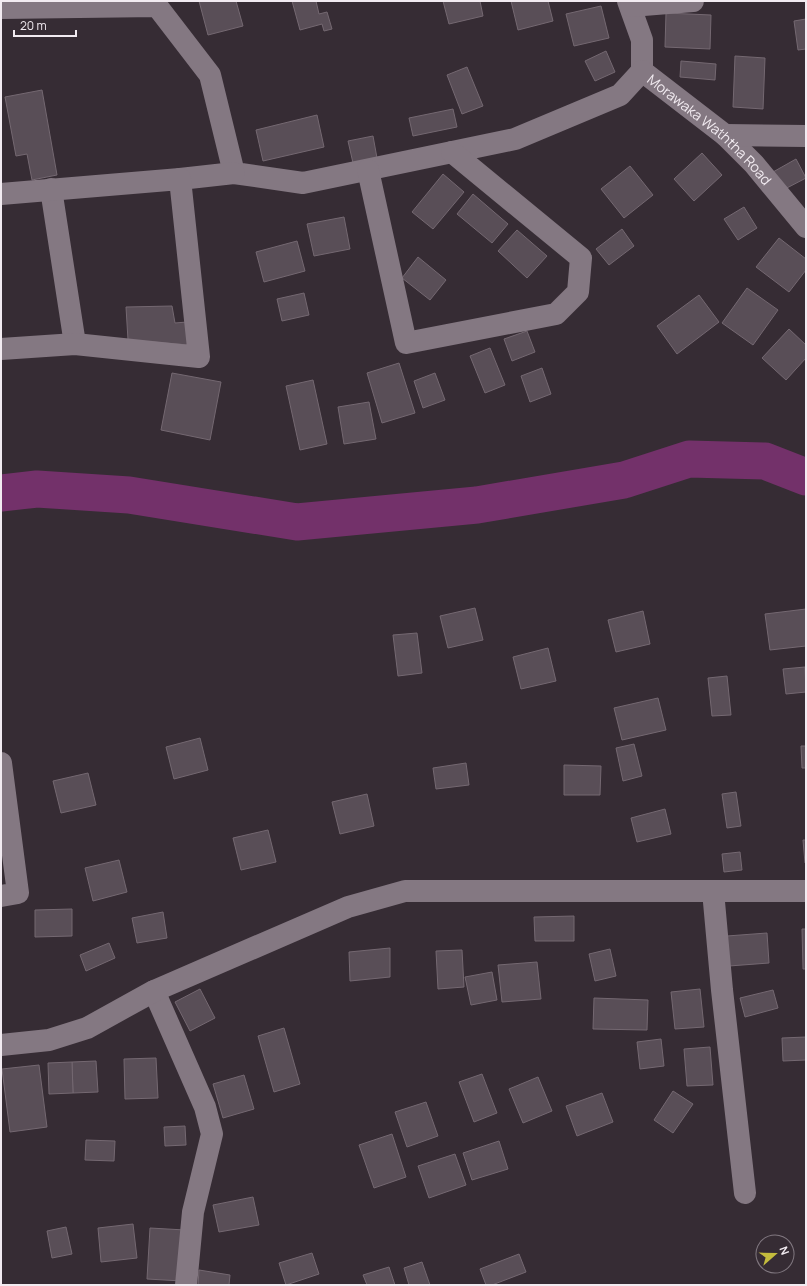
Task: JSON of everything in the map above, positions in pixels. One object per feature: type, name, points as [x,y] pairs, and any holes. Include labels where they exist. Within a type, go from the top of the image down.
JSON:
[{"type":"street","points":[[629,3],[693,1]]},
{"type":"street","name":"Morawaka Waththa Road","points":[[629,3],[642,40],[642,71],[724,135],[754,164],[806,227]]},
{"type":"street","points":[[1,8],[157,6],[210,75],[234,173]]},
{"type":"street","points":[[1,194],[234,173],[303,183],[515,140],[620,95],[642,71]]},
{"type":"street","points":[[724,135],[806,136]]},
{"type":"street","points":[[368,170],[406,343],[556,314],[578,292],[581,258],[452,152]]},
{"type":"street","points":[[1,349],[74,344],[199,357],[180,179]]},
{"type":"street","points":[[51,189],[74,344]]},
{"type":"street","points":[[1,763],[18,893],[1,896]]},
{"type":"street","points":[[1,1045],[50,1040],[87,1028],[154,990],[348,907],[405,891],[806,891]]},
{"type":"street","points":[[713,891],[744,1193]]},
{"type":"street","points":[[154,990],[205,1107],[212,1134],[193,1212],[186,1285]]},
{"type":"building","points":[[199,1],[236,1],[243,26],[208,35]]},
{"type":"building","points":[[292,1],[316,1],[319,14],[327,12],[332,29],[324,31],[322,24],[300,30]]},
{"type":"building","points":[[443,1],[480,1],[483,16],[449,24]]},
{"type":"building","points":[[511,1],[548,1],[553,21],[518,30]]},
{"type":"building","points":[[601,6],[609,38],[574,46],[566,14]]},
{"type":"building","points":[[666,13],[711,15],[710,49],[665,47]]},
{"type":"building","points":[[806,19],[806,49],[798,50],[794,21]]},
{"type":"building","points":[[606,51],[615,72],[595,81],[585,61]]},
{"type":"building","points":[[735,56],[765,58],[763,109],[733,107]]},
{"type":"building","points":[[681,61],[716,64],[715,80],[680,77]]},
{"type":"building","points":[[467,67],[483,106],[462,114],[447,75]]},
{"type":"building","points":[[42,90],[57,175],[32,180],[27,154],[16,156],[5,97]]},
{"type":"building","points":[[453,109],[457,127],[413,136],[409,118]]},
{"type":"building","points":[[317,115],[324,147],[263,161],[256,130]]},
{"type":"building","points":[[373,136],[377,158],[353,163],[348,141]]},
{"type":"building","points":[[702,153],[722,175],[694,201],[674,179]]},
{"type":"building","points":[[796,159],[806,178],[783,190],[773,172]]},
{"type":"building","points":[[630,166],[653,195],[624,218],[601,189]]},
{"type":"building","points":[[443,174],[464,192],[433,229],[412,212]]},
{"type":"building","points":[[473,194],[508,224],[492,243],[457,214]]},
{"type":"building","points":[[744,207],[757,228],[738,240],[724,219]]},
{"type":"building","points":[[344,217],[350,249],[314,256],[307,224]]},
{"type":"building","points":[[622,229],[634,246],[609,265],[596,249]]},
{"type":"building","points":[[517,230],[547,256],[527,278],[498,251]]},
{"type":"building","points":[[779,238],[806,259],[806,270],[789,292],[756,267]]},
{"type":"building","points":[[297,241],[305,271],[264,282],[256,252]]},
{"type":"building","points":[[418,257],[446,280],[430,300],[402,278]]},
{"type":"building","points":[[747,288],[778,310],[753,345],[722,323]]},
{"type":"building","points":[[304,293],[309,315],[282,321],[277,299]]},
{"type":"building","points":[[699,295],[719,322],[677,354],[657,326]]},
{"type":"building","points":[[172,306],[175,323],[187,322],[189,345],[128,340],[126,307]]},
{"type":"building","points":[[789,329],[806,345],[806,358],[786,380],[762,358]]},
{"type":"building","points":[[527,331],[535,352],[512,361],[504,339]]},
{"type":"building","points":[[490,348],[505,385],[485,393],[470,356]]},
{"type":"building","points":[[399,363],[415,413],[382,423],[367,373]]},
{"type":"building","points":[[542,368],[551,394],[530,402],[521,376]]},
{"type":"building","points":[[172,373],[221,382],[210,440],[161,430]]},
{"type":"building","points":[[435,373],[445,400],[423,408],[414,381]]},
{"type":"building","points":[[313,380],[327,444],[300,450],[286,386]]},
{"type":"building","points":[[369,402],[376,439],[344,444],[338,407]]},
{"type":"building","points":[[475,608],[483,640],[448,648],[440,616]]},
{"type":"building","points":[[806,609],[806,646],[770,650],[765,614]]},
{"type":"building","points":[[643,611],[650,644],[616,652],[608,620]]},
{"type":"building","points":[[417,633],[422,673],[398,676],[393,635]]},
{"type":"building","points":[[548,648],[556,681],[521,689],[513,657]]},
{"type":"building","points":[[805,667],[806,692],[786,694],[783,669]]},
{"type":"building","points":[[727,676],[731,715],[712,716],[708,678]]},
{"type":"building","points":[[658,698],[666,730],[622,740],[614,708]]},
{"type":"building","points":[[200,738],[208,770],[174,779],[166,747]]},
{"type":"building","points":[[634,744],[642,776],[623,781],[616,748]]},
{"type":"building","points":[[801,746],[806,746],[806,768],[802,768]]},
{"type":"building","points":[[466,763],[469,785],[436,789],[433,768]]},
{"type":"building","points":[[564,765],[601,766],[600,795],[564,795]]},
{"type":"building","points":[[88,773],[96,805],[61,813],[53,781]]},
{"type":"building","points":[[736,792],[741,826],[727,828],[722,794]]},
{"type":"building","points":[[367,794],[374,826],[340,834],[332,802]]},
{"type":"building","points":[[665,809],[671,834],[637,842],[631,818]]},
{"type":"building","points":[[268,830],[276,862],[241,870],[233,838]]},
{"type":"building","points":[[803,840],[806,840],[806,863],[805,863]]},
{"type":"building","points":[[740,852],[742,870],[724,872],[722,854]]},
{"type":"building","points":[[119,860],[127,892],[93,901],[85,868]]},
{"type":"building","points":[[72,909],[72,936],[35,937],[35,910]]},
{"type":"building","points":[[163,912],[167,938],[137,943],[132,918]]},
{"type":"building","points":[[574,916],[574,941],[535,941],[534,917]]},
{"type":"building","points":[[802,929],[806,929],[806,969],[803,969]]},
{"type":"building","points":[[767,933],[769,963],[729,966],[727,936]]},
{"type":"building","points":[[109,943],[115,958],[86,971],[80,955]]},
{"type":"building","points":[[390,948],[390,977],[350,981],[349,952]]},
{"type":"building","points":[[610,949],[616,976],[595,981],[589,954]]},
{"type":"building","points":[[462,950],[464,987],[438,989],[436,951]]},
{"type":"building","points":[[537,962],[541,999],[502,1002],[498,965]]},
{"type":"building","points":[[492,972],[497,1000],[471,1005],[465,977]]},
{"type":"building","points":[[200,989],[215,1018],[190,1031],[175,1002]]},
{"type":"building","points":[[700,989],[704,1027],[675,1029],[671,992]]},
{"type":"building","points":[[773,990],[778,1008],[745,1017],[740,998]]},
{"type":"building","points":[[594,998],[648,1000],[647,1030],[593,1029]]},
{"type":"building","points":[[284,1028],[300,1084],[274,1092],[258,1036]]},
{"type":"building","points":[[806,1037],[806,1060],[783,1061],[782,1038]]},
{"type":"building","points":[[661,1039],[664,1066],[640,1069],[637,1042]]},
{"type":"building","points":[[710,1047],[713,1085],[687,1086],[684,1049]]},
{"type":"building","points":[[156,1058],[158,1098],[125,1099],[124,1059]]},
{"type":"building","points":[[96,1061],[98,1092],[73,1093],[72,1062]]},
{"type":"building","points":[[72,1062],[73,1093],[49,1094],[48,1063]]},
{"type":"building","points":[[39,1065],[47,1127],[10,1132],[2,1069]]},
{"type":"building","points":[[482,1074],[497,1113],[474,1122],[459,1082]]},
{"type":"building","points":[[244,1075],[254,1109],[223,1118],[213,1084]]},
{"type":"building","points":[[538,1077],[552,1111],[523,1123],[509,1089]]},
{"type":"building","points":[[673,1091],[693,1104],[673,1133],[654,1120]]},
{"type":"building","points":[[602,1093],[613,1122],[577,1136],[566,1106]]},
{"type":"building","points":[[426,1102],[438,1136],[407,1147],[395,1112]]},
{"type":"building","points":[[185,1126],[186,1145],[165,1146],[164,1127]]},
{"type":"building","points":[[392,1134],[406,1177],[374,1188],[359,1145]]},
{"type":"building","points":[[86,1140],[115,1141],[114,1161],[85,1160]]},
{"type":"building","points":[[499,1141],[508,1169],[472,1180],[463,1153]]},
{"type":"building","points":[[455,1154],[466,1185],[429,1198],[418,1166]]},
{"type":"building","points":[[253,1197],[259,1225],[219,1232],[213,1205]]},
{"type":"building","points":[[133,1224],[137,1258],[101,1262],[98,1228]]},
{"type":"building","points":[[66,1227],[72,1254],[52,1258],[47,1231]]},
{"type":"building","points":[[150,1228],[185,1230],[182,1281],[147,1279]]},
{"type":"building","points":[[312,1253],[319,1274],[286,1285],[279,1263]]},
{"type":"building","points":[[519,1254],[526,1272],[492,1285],[486,1285],[480,1269]]},
{"type":"building","points":[[422,1262],[430,1285],[409,1285],[404,1268]]},
{"type":"building","points":[[389,1267],[395,1285],[367,1285],[363,1275]]},
{"type":"building","points":[[199,1270],[230,1275],[229,1285],[198,1285]]},
{"type":"waterway","points":[[1,493],[37,489],[129,495],[297,522],[477,505],[624,480],[689,459],[765,461],[806,477]]}]
